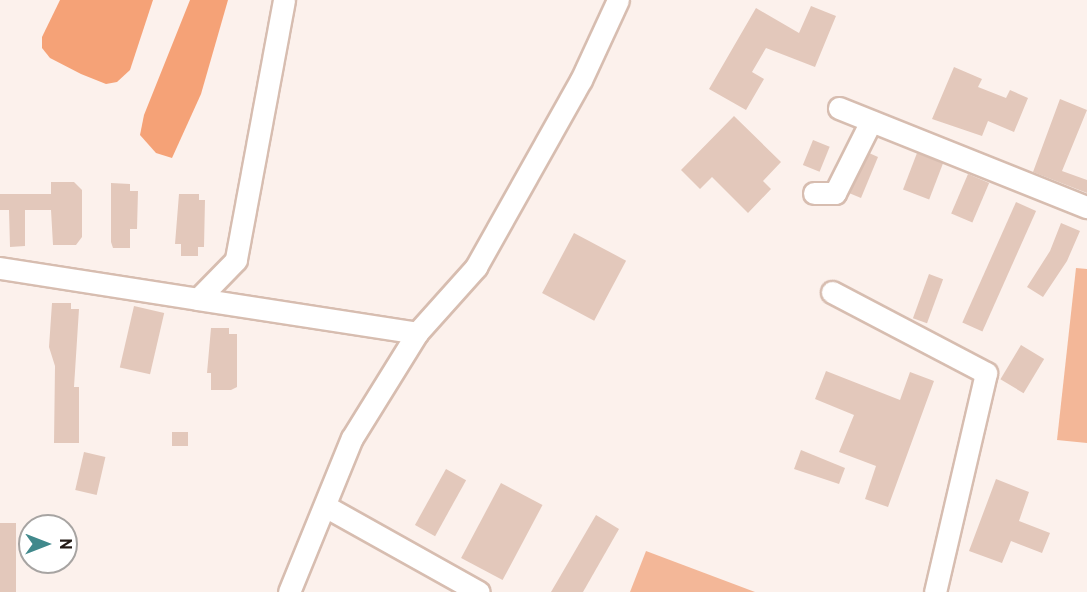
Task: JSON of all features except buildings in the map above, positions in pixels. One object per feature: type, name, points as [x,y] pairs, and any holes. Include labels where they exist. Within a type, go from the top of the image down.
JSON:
[{"type":"street","points":[[198,298],[236,260],[284,0]]},
{"type":"street","points":[[289,592],[352,438],[417,333],[476,267],[582,80],[618,0]]},
{"type":"street","points":[[839,108],[1087,207]]},
{"type":"street","points":[[814,192],[835,192],[871,121]]},
{"type":"street","points":[[0,268],[417,333]]},
{"type":"street","points":[[832,292],[986,373],[935,592]]},
{"type":"street","points":[[325,506],[479,592]]},
{"type":"shaded area","points":[[60,0],[153,0],[130,70],[117,82],[106,84],[81,74],[50,58],[42,48],[42,37]]},
{"type":"shaded area","points":[[190,0],[228,0],[201,94],[172,158],[156,153],[140,135],[144,115]]},
{"type":"shaded area","points":[[1076,268],[1087,269],[1087,443],[1057,440]]},
{"type":"shaded area","points":[[646,551],[755,592],[630,592]]}]
